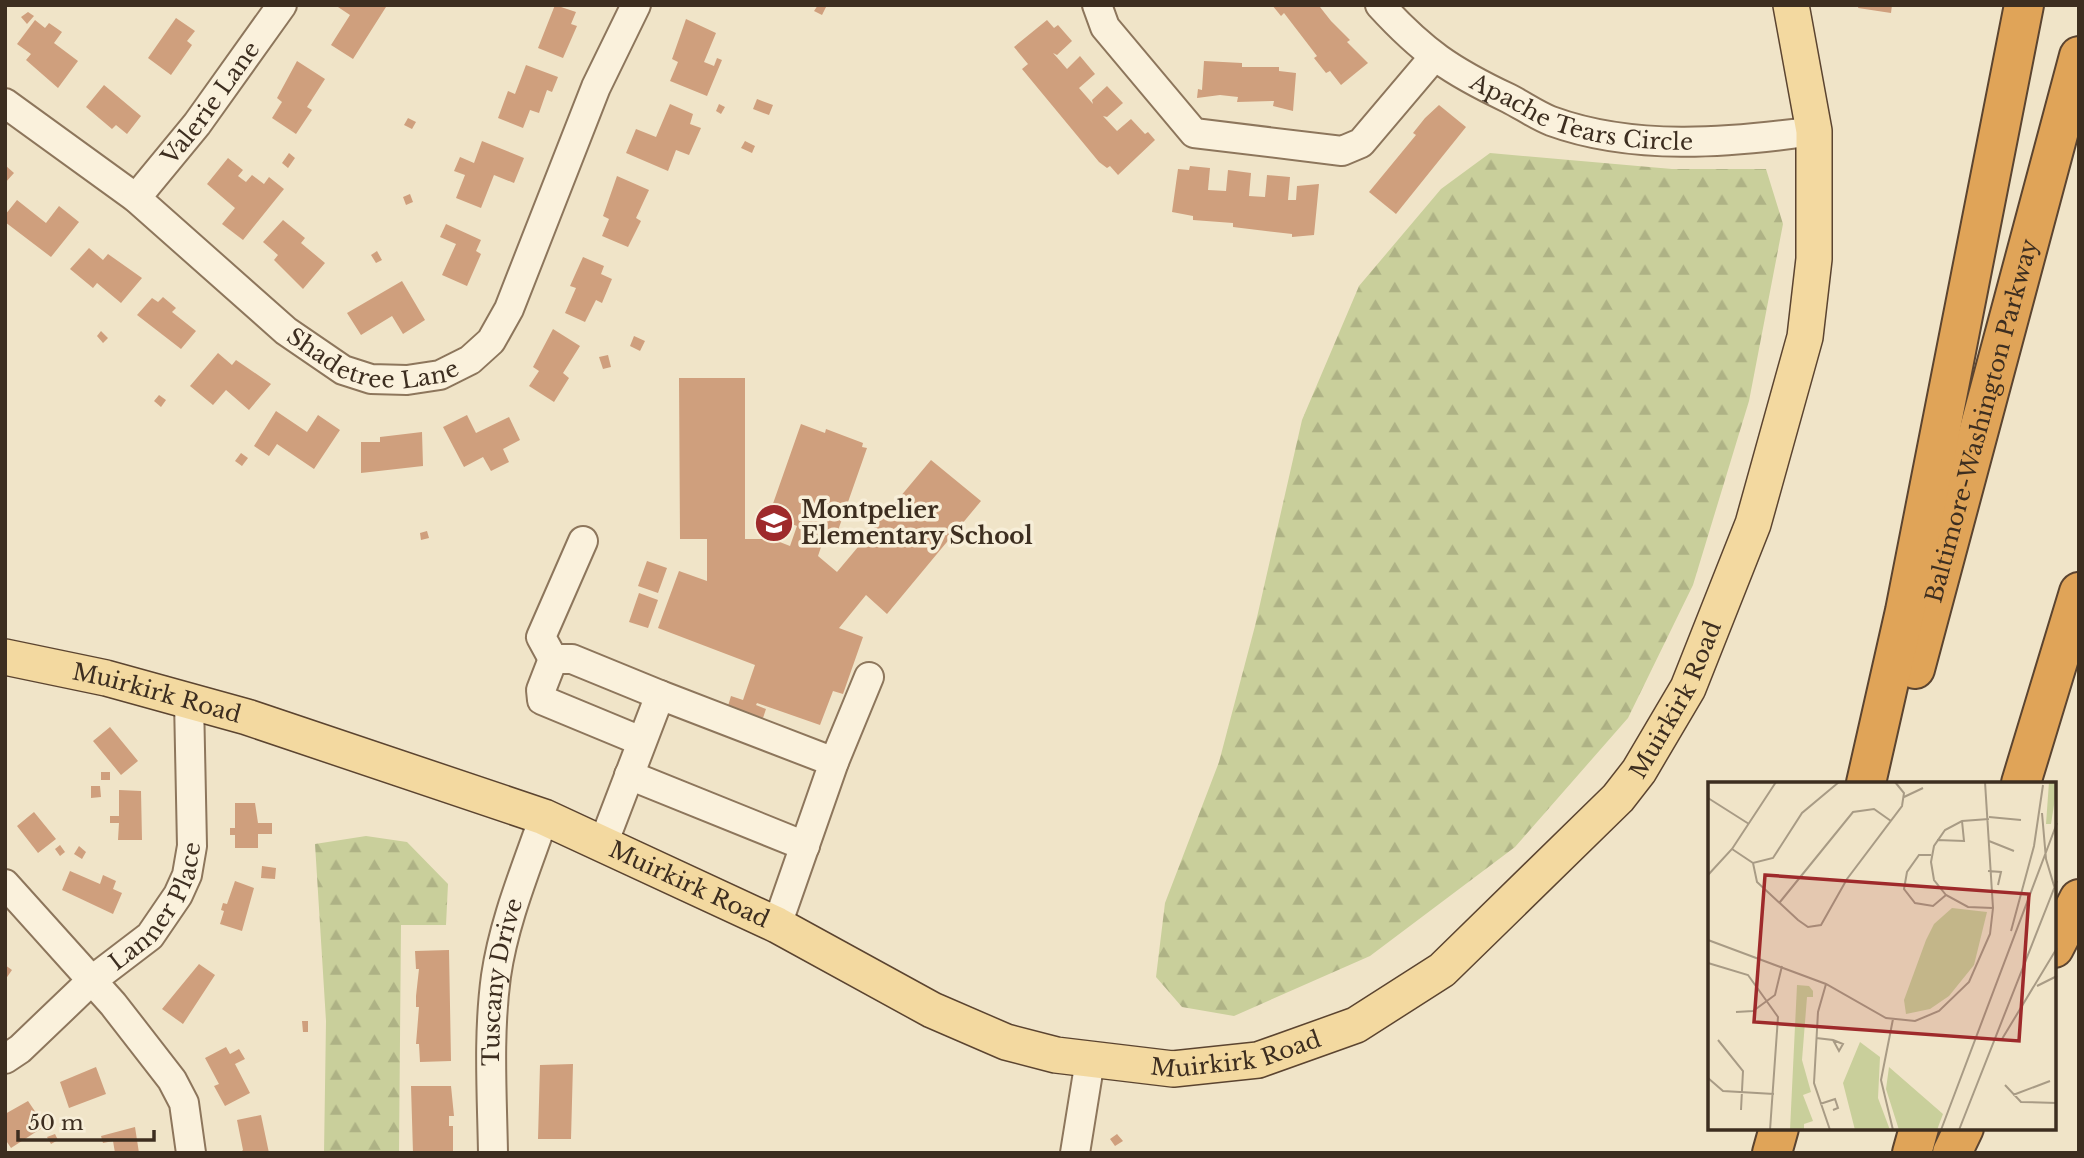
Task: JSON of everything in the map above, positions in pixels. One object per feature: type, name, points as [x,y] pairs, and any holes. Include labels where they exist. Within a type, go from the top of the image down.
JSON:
[{"type":"highway","points":[[1866,782],[1905,611],[2024,5]]},
{"type":"highway","name":"Baltimore-Washington Parkway","points":[[1881,782],[1931,618],[2079,56]]},
{"type":"highway","points":[[2021,782],[2079,592]]},
{"type":"highway","points":[[2056,944],[2079,899]]},
{"type":"highway","points":[[1772,1153],[1778,1130]]},
{"type":"highway","points":[[1912,1153],[1918,1130]]},
{"type":"highway","points":[[1952,1153],[1963,1130]]},
{"type":"main road","name":"Muirkirk Road","points":[[5,657],[106,678],[189,700],[343,747],[544,817],[777,925],[968,1027],[1034,1050],[1090,1060],[1173,1069],[1258,1060],[1356,1025],[1442,970],[1625,789],[1639,771],[1688,688],[1753,524],[1805,337],[1814,248],[1814,131],[1805,67],[1791,5]]},
{"type":"street","name":"Valerie Lane","points":[[136,198],[204,114],[282,5]]},
{"type":"street","name":"Shadetree Lane","points":[[5,103],[136,198],[286,331],[343,370],[371,379],[407,380],[440,375],[470,360],[491,341],[509,310],[596,87],[636,5]]},
{"type":"street","points":[[1097,5],[1105,27],[1194,133],[1342,152],[1361,143],[1433,58]]},
{"type":"street","name":"Apache Tears Circle","points":[[1380,5],[1433,58],[1548,120],[1614,136],[1714,141],[1814,131]]},
{"type":"street","points":[[583,541],[541,637],[553,659],[541,691],[542,700],[641,741]]},
{"type":"street","points":[[553,659],[572,659],[834,762]]},
{"type":"street","points":[[777,925],[834,762],[870,677]]},
{"type":"street","points":[[603,844],[660,695]]},
{"type":"street","name":"Lanner Place","points":[[5,1059],[91,981],[150,936],[178,895],[187,875],[192,846],[189,700]]},
{"type":"street","points":[[629,775],[805,846]]},
{"type":"street","name":"Tuscany Drive","points":[[493,1153],[491,1042],[496,975],[513,904],[544,817]]},
{"type":"street","points":[[5,884],[113,1004],[172,1080],[184,1103],[191,1153]]},
{"type":"street","points":[[1075,1153],[1090,1060]]},
{"type":"green space","points":[[1490,153],[1672,169],[1766,169],[1783,224],[1749,401],[1693,585],[1628,718],[1515,847],[1370,956],[1234,1016],[1182,1007],[1156,977],[1165,903],[1219,762],[1255,626],[1302,420],[1359,286],[1441,189]]},
{"type":"green space","points":[[366,836],[407,842],[448,884],[446,925],[401,925],[399,1153],[324,1153],[326,1021],[315,844]]},
{"type":"building","points":[[335,5],[386,7],[353,59],[331,45],[350,15]]},
{"type":"building","points":[[555,5],[576,12],[571,24],[577,26],[563,58],[538,48]]},
{"type":"building","points":[[818,5],[827,5],[822,15],[814,11]]},
{"type":"building","points":[[1272,5],[1322,5],[1320,7],[1331,21],[1350,40],[1347,42],[1368,63],[1341,85],[1330,71],[1326,73],[1314,58],[1317,56],[1284,13],[1281,16]]},
{"type":"building","points":[[1859,5],[1892,5],[1891,13],[1858,8]]},
{"type":"building","points":[[28,12],[34,16],[27,24],[21,17]]},
{"type":"building","points":[[176,18],[195,31],[187,41],[192,45],[171,75],[148,58]]},
{"type":"building","points":[[686,19],[716,33],[704,62],[714,66],[717,58],[722,60],[707,96],[670,81],[678,62],[672,59]]},
{"type":"building","points":[[35,20],[45,28],[49,23],[62,32],[54,43],[78,61],[58,88],[26,60],[31,54],[17,44]]},
{"type":"building","points":[[1047,20],[1054,28],[1058,25],[1072,41],[1057,55],[1053,53],[1067,69],[1080,56],[1095,74],[1079,88],[1093,104],[1092,100],[1107,86],[1123,103],[1107,117],[1103,116],[1117,131],[1131,119],[1155,140],[1118,175],[1110,166],[1107,168],[1099,162],[1022,69],[1028,64],[1014,47]]},
{"type":"building","points":[[297,61],[325,79],[307,107],[312,110],[296,134],[272,118],[282,102],[277,98]]},
{"type":"building","points":[[1204,61],[1242,63],[1242,67],[1279,67],[1279,71],[1296,73],[1293,111],[1273,106],[1274,101],[1237,102],[1238,97],[1220,95],[1197,98],[1198,89],[1202,90]]},
{"type":"building","points":[[526,65],[558,77],[552,92],[547,90],[539,113],[530,110],[523,128],[498,118],[508,91],[515,94]]},
{"type":"building","points":[[104,85],[141,116],[127,134],[116,125],[112,129],[86,107]]},
{"type":"building","points":[[757,99],[773,105],[769,115],[753,109]]},
{"type":"building","points":[[670,104],[693,114],[690,124],[701,128],[689,155],[676,150],[668,171],[626,153],[636,129],[656,137]]},
{"type":"building","points":[[719,104],[725,107],[721,114],[716,111]]},
{"type":"building","points":[[1439,105],[1466,127],[1396,214],[1369,192],[1416,135],[1413,133],[1425,118]]},
{"type":"building","points":[[408,118],[416,122],[412,129],[404,125]]},
{"type":"building","points":[[482,141],[524,158],[514,183],[494,175],[481,208],[456,198],[465,175],[454,171],[460,157],[474,163]]},
{"type":"building","points":[[745,141],[755,146],[752,153],[741,148]]},
{"type":"building","points":[[289,153],[295,158],[288,168],[282,163]]},
{"type":"building","points":[[228,158],[243,170],[238,176],[246,182],[252,175],[264,184],[269,177],[284,189],[243,240],[222,224],[235,208],[207,184]]},
{"type":"building","points":[[5,165],[14,173],[5,183]]},
{"type":"building","points":[[1190,166],[1210,168],[1208,190],[1226,191],[1228,170],[1251,173],[1249,196],[1265,197],[1267,175],[1290,177],[1288,200],[1296,200],[1297,186],[1319,184],[1314,235],[1292,237],[1292,234],[1233,227],[1233,223],[1193,220],[1193,216],[1172,212],[1178,169],[1189,170]]},
{"type":"building","points":[[617,176],[649,190],[636,218],[641,221],[628,247],[602,236],[609,219],[603,216]]},
{"type":"building","points":[[410,194],[413,202],[406,205],[403,197]]},
{"type":"building","points":[[17,200],[46,223],[59,206],[79,222],[51,257],[5,222],[5,215]]},
{"type":"building","points":[[283,220],[305,238],[301,243],[325,263],[303,289],[274,260],[278,255],[263,242]]},
{"type":"building","points":[[446,224],[481,240],[476,251],[481,254],[467,286],[442,275],[456,244],[440,237]]},
{"type":"building","points":[[89,248],[103,260],[108,254],[142,278],[121,303],[97,283],[93,288],[70,269]]},
{"type":"building","points":[[377,251],[382,260],[376,263],[371,255]]},
{"type":"building","points":[[583,257],[604,266],[601,274],[612,279],[602,303],[596,300],[585,322],[565,313],[576,288],[570,286]]},
{"type":"building","points":[[402,281],[425,320],[403,334],[392,316],[361,335],[347,313]]},
{"type":"building","points":[[163,297],[176,308],[172,312],[196,331],[181,349],[137,315],[152,298],[158,302]]},
{"type":"building","points":[[553,329],[580,346],[563,373],[569,378],[554,402],[529,386],[539,371],[533,367]]},
{"type":"building","points":[[101,331],[108,338],[103,343],[97,336]]},
{"type":"building","points":[[634,336],[645,341],[640,351],[630,346]]},
{"type":"building","points":[[218,353],[232,365],[236,360],[271,384],[249,410],[226,390],[213,405],[190,386]]},
{"type":"building","points":[[608,355],[611,367],[603,369],[599,357]]},
{"type":"building","points":[[679,378],[745,378],[745,539],[772,539],[790,546],[797,526],[769,515],[801,424],[825,433],[826,429],[863,443],[862,447],[867,448],[835,539],[825,535],[818,556],[837,572],[931,460],[981,501],[887,614],[866,595],[839,628],[863,637],[843,694],[833,691],[820,725],[757,703],[756,705],[766,709],[763,718],[728,706],[731,696],[743,700],[755,665],[658,628],[679,571],[707,581],[707,539],[680,539]]},
{"type":"building","points":[[159,395],[166,400],[161,407],[154,401]]},
{"type":"building","points":[[276,411],[307,432],[318,415],[340,430],[314,469],[277,444],[269,456],[254,446]]},
{"type":"building","points":[[467,415],[476,433],[509,417],[520,440],[503,449],[509,462],[491,471],[483,457],[464,467],[443,427]]},
{"type":"building","points":[[422,432],[423,466],[361,473],[361,442],[380,442],[380,437]]},
{"type":"building","points":[[241,453],[248,458],[242,466],[235,461]]},
{"type":"building","points":[[427,531],[429,538],[421,540],[420,533]]},
{"type":"building","points":[[647,561],[667,568],[658,593],[638,586]]},
{"type":"building","points":[[639,593],[658,600],[648,628],[629,622]]},
{"type":"building","points":[[110,727],[138,761],[121,775],[93,741]]},
{"type":"building","points":[[101,772],[110,772],[110,780],[101,780]]},
{"type":"building","points":[[91,786],[100,786],[101,797],[91,798]]},
{"type":"building","points":[[119,790],[141,791],[142,840],[118,840],[119,823],[110,823],[110,816],[119,816]]},
{"type":"building","points":[[235,803],[255,803],[258,823],[272,823],[272,834],[258,834],[258,848],[235,848],[235,835],[230,835],[230,828],[235,828]]},
{"type":"building","points":[[34,812],[56,839],[38,853],[17,826]]},
{"type":"building","points":[[60,845],[65,852],[60,856],[55,849]]},
{"type":"building","points":[[79,846],[86,852],[82,859],[74,854]]},
{"type":"building","points":[[262,866],[276,868],[275,879],[261,878]]},
{"type":"building","points":[[70,871],[100,884],[103,875],[116,881],[113,889],[122,893],[113,914],[62,890]]},
{"type":"building","points":[[235,881],[254,888],[242,931],[220,924],[224,911],[221,910],[223,903],[227,904]]},
{"type":"building","points":[[449,950],[451,1061],[420,1062],[419,1044],[416,1044],[419,969],[416,969],[415,951]]},
{"type":"building","points":[[199,964],[215,975],[183,1024],[162,1009]]},
{"type":"building","points":[[5,965],[12,970],[5,980]]},
{"type":"building","points":[[302,1021],[308,1021],[308,1032],[303,1032]]},
{"type":"building","points":[[226,1047],[230,1054],[239,1049],[245,1059],[235,1064],[250,1093],[225,1106],[214,1086],[219,1084],[205,1058]]},
{"type":"building","points":[[573,1064],[571,1139],[538,1139],[540,1065]]},
{"type":"building","points":[[96,1067],[106,1094],[69,1108],[60,1082]]},
{"type":"building","points":[[411,1086],[451,1086],[454,1116],[449,1116],[449,1126],[453,1126],[453,1153],[413,1153]]},
{"type":"building","points":[[28,1101],[45,1126],[11,1148],[5,1139],[5,1114]]},
{"type":"building","points":[[261,1115],[269,1153],[240,1153],[243,1150],[237,1120]]},
{"type":"building","points":[[135,1127],[139,1153],[115,1153],[113,1141],[103,1143],[101,1136]]},
{"type":"building","points":[[55,1134],[58,1140],[51,1144],[47,1137]]},
{"type":"building","points":[[1117,1134],[1123,1141],[1115,1146],[1110,1139]]},
{"type":"place","name":"Montpelier Elementary School","points":[[774,523]]}]
